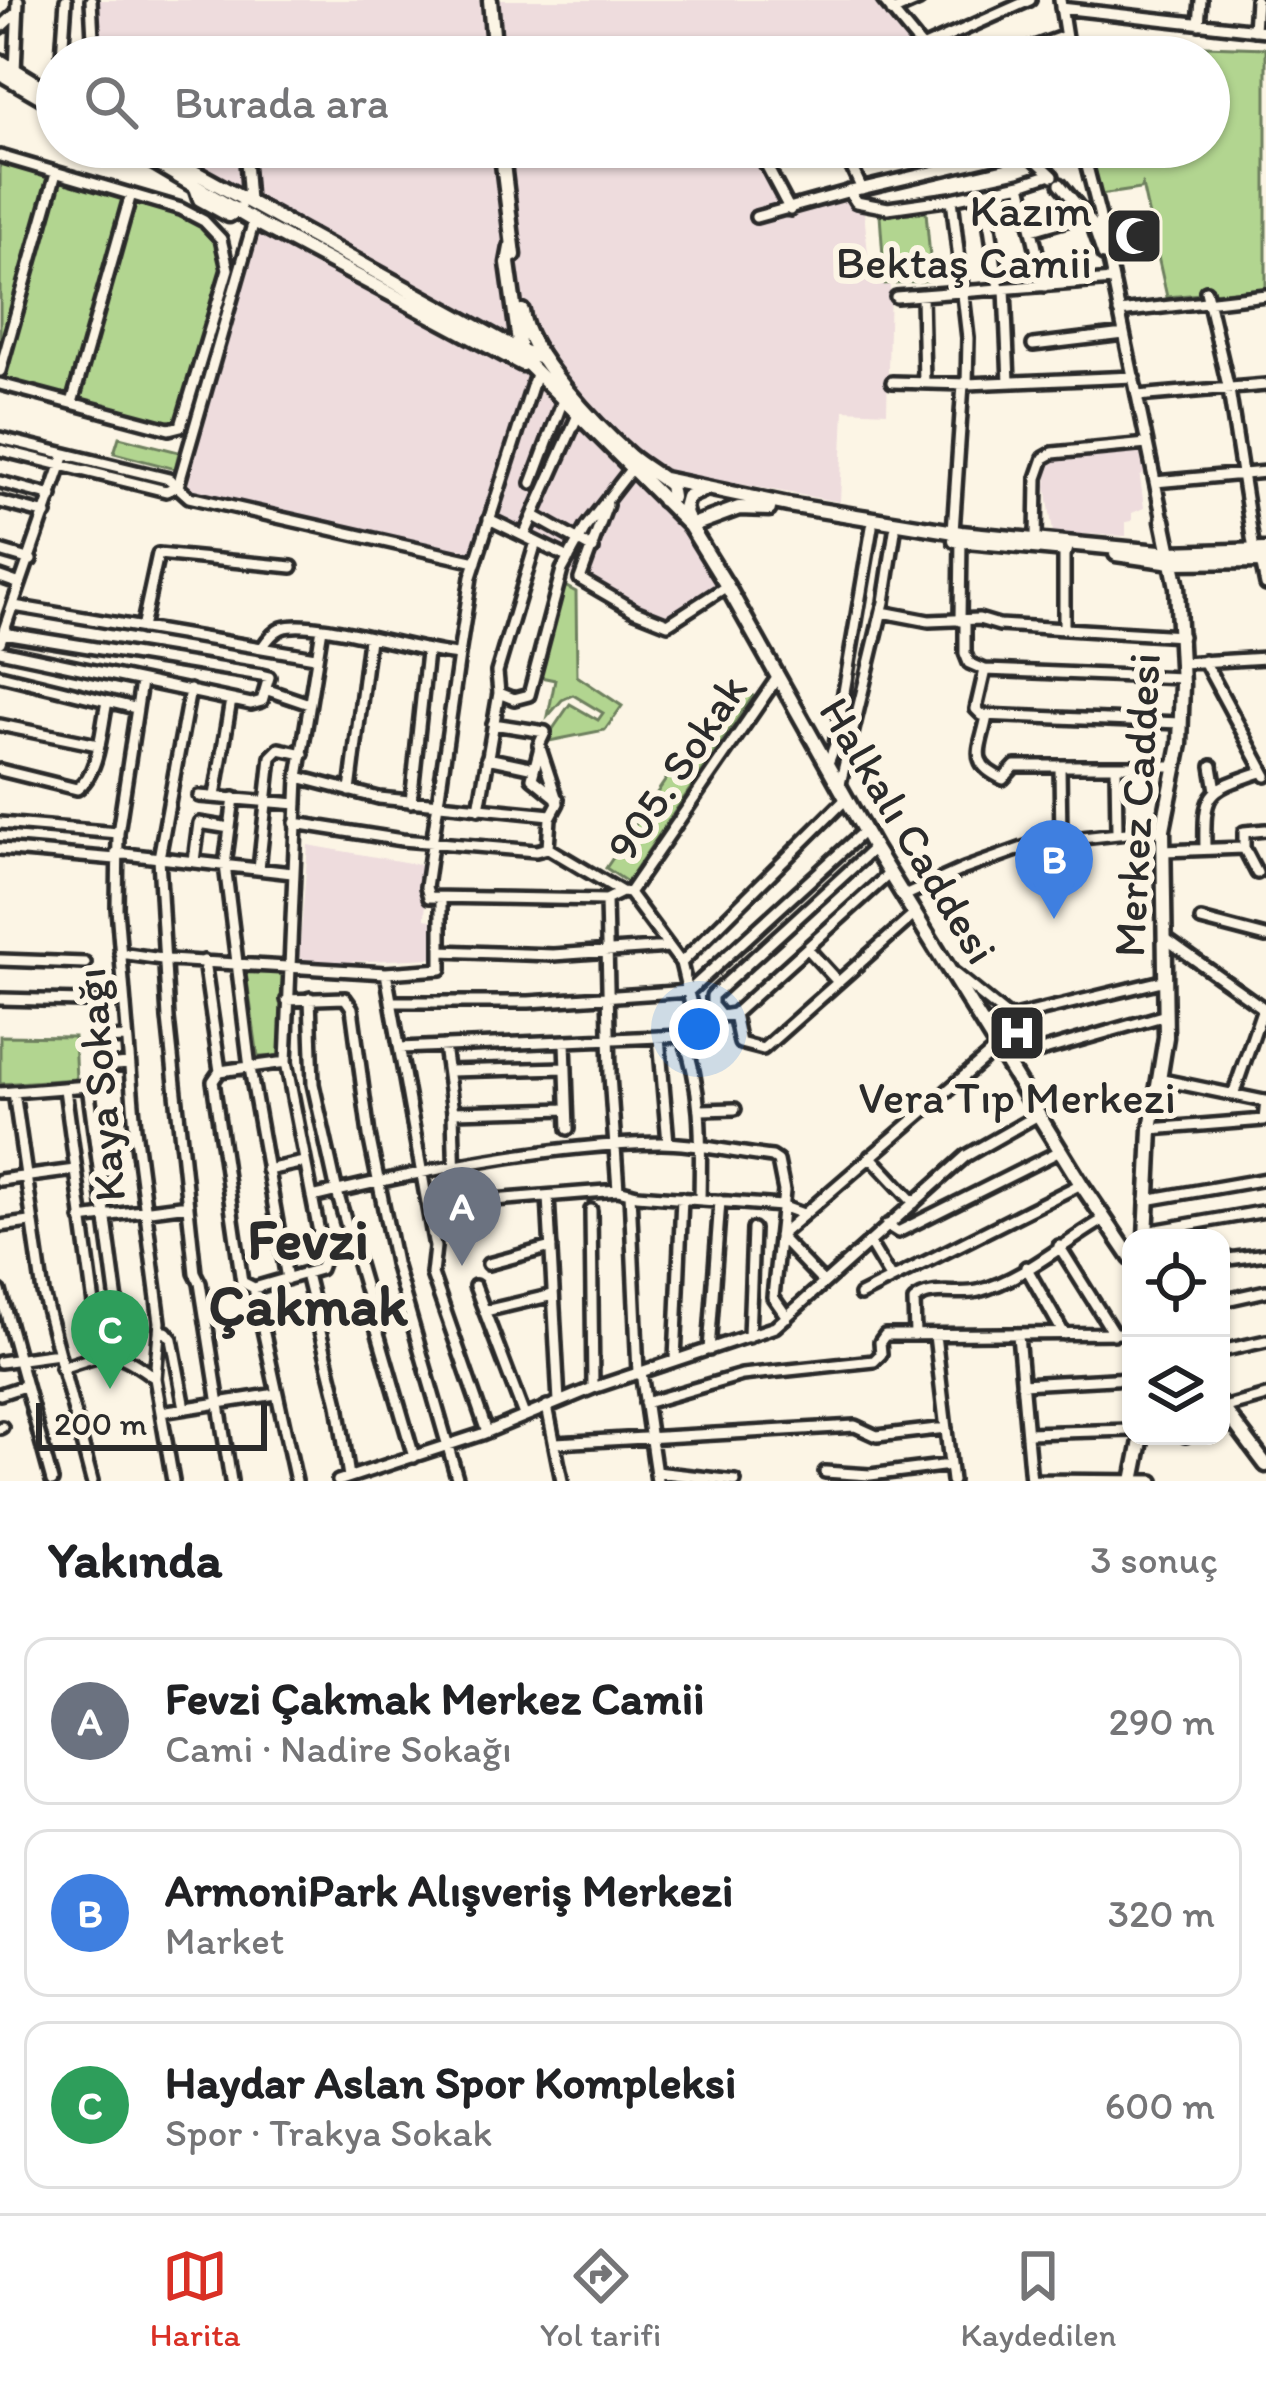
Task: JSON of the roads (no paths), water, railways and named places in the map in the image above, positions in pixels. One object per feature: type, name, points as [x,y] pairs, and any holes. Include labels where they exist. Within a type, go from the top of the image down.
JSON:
[{"type":"main road","points":[[490,0],[493,36]]},
{"type":"main road","points":[[0,61],[5,74],[36,93]]},
{"type":"main road","points":[[5,74],[36,87]]},
{"type":"main road","points":[[165,168],[512,347]]},
{"type":"main road","points":[[183,168],[534,366]]},
{"type":"main road","name":"Halkalı Caddesi","points":[[503,168],[522,321],[534,366],[690,526],[874,848],[1122,1246]]},
{"type":"main road","name":"Halkalı Caddesi","points":[[511,248],[512,347],[628,455],[664,479]]},
{"type":"main road","points":[[664,479],[958,535],[1064,550],[1171,557],[1262,555]]},
{"type":"main road","points":[[664,479],[673,493],[664,500]]},
{"type":"main road","points":[[710,489],[687,497],[684,508],[690,526],[739,508],[759,508],[895,531],[1137,547],[1171,557]]},
{"type":"main road","points":[[1137,547],[1163,520]]},
{"type":"main road","name":"Merkez Caddesi","points":[[1146,1229],[1151,1129],[1166,1015],[1162,829],[1176,766],[1182,678],[1182,636],[1163,520]]},
{"type":"main road","points":[[1230,1417],[1266,1465]]},
{"type":"main road","points":[[1134,1480],[1140,1445]]},
{"type":"street","points":[[5,74],[18,0]]},
{"type":"street","points":[[63,36],[66,0]]},
{"type":"street","points":[[91,0],[93,36]]},
{"type":"street","points":[[883,0],[912,36]]},
{"type":"street","points":[[892,12],[919,0]]},
{"type":"street","points":[[958,36],[1030,0]]},
{"type":"street","points":[[1150,18],[1152,0]]},
{"type":"street","points":[[1199,24],[1202,0]]},
{"type":"street","points":[[1065,36],[1060,4],[1260,30],[1256,0]]},
{"type":"street","points":[[0,28],[16,13]]},
{"type":"street","points":[[0,50],[14,40]]},
{"type":"street","points":[[0,156],[36,167]]},
{"type":"street","points":[[0,384],[169,429],[181,426],[228,269],[214,230],[193,214],[40,168]]},
{"type":"street","points":[[178,486],[248,208],[246,168]]},
{"type":"street","points":[[769,168],[790,210]]},
{"type":"street","points":[[852,168],[862,189]]},
{"type":"street","points":[[756,217],[947,168]]},
{"type":"street","points":[[1045,168],[1093,223],[1113,280]]},
{"type":"street","points":[[1087,168],[1163,520]]},
{"type":"street","points":[[0,371],[56,173]]},
{"type":"street","points":[[849,191],[856,202],[888,208],[952,201],[1052,174]]},
{"type":"street","points":[[1021,184],[1045,286]]},
{"type":"street","points":[[1060,184],[1099,212]]},
{"type":"street","points":[[985,192],[1002,289],[1009,382]]},
{"type":"street","points":[[72,403],[131,194]]},
{"type":"street","points":[[952,201],[964,292],[958,535],[969,663],[986,670],[1182,678]]},
{"type":"street","points":[[1032,230],[1077,217],[1082,211]]},
{"type":"street","points":[[896,297],[1113,280]]},
{"type":"street","points":[[922,295],[924,383]]},
{"type":"street","points":[[1119,312],[1209,296],[1266,295]]},
{"type":"street","points":[[1209,296],[1266,585]]},
{"type":"street","points":[[1033,345],[1124,334]]},
{"type":"street","points":[[534,366],[476,562],[426,887],[430,897],[441,898],[607,900],[626,892]]},
{"type":"street","points":[[892,382],[1133,377]]},
{"type":"street","points":[[1138,396],[1266,386]]},
{"type":"street","points":[[532,483],[563,400]]},
{"type":"street","points":[[524,536],[578,415]]},
{"type":"street","points":[[0,438],[166,491],[178,486]]},
{"type":"street","points":[[1036,539],[1037,478],[1044,458],[1053,453],[1148,444]]},
{"type":"street","points":[[0,450],[63,459]]},
{"type":"street","points":[[2,636],[63,459]]},
{"type":"street","points":[[499,693],[514,699],[529,695],[562,570],[577,542],[632,469]]},
{"type":"street","points":[[1155,482],[1266,472]]},
{"type":"street","points":[[0,482],[52,496]]},
{"type":"street","points":[[178,486],[188,497],[476,562]]},
{"type":"street","points":[[580,579],[611,494]]},
{"type":"street","points":[[0,502],[46,514]]},
{"type":"street","points":[[534,516],[592,549]]},
{"type":"street","points":[[489,519],[568,558]]},
{"type":"street","points":[[827,766],[835,745],[872,527]]},
{"type":"street","points":[[681,963],[842,793],[895,531]]},
{"type":"street","points":[[479,809],[500,661],[536,542]]},
{"type":"street","points":[[1064,550],[1064,627]]},
{"type":"street","points":[[0,551],[31,560]]},
{"type":"street","points":[[142,628],[158,554],[292,567]]},
{"type":"street","points":[[562,570],[668,624],[728,586]]},
{"type":"street","points":[[0,577],[20,584]]},
{"type":"street","points":[[14,605],[315,657]]},
{"type":"street","points":[[882,612],[929,621],[1182,636]]},
{"type":"street","points":[[262,647],[281,629],[322,628],[459,655]]},
{"type":"street","points":[[204,961],[220,1071],[213,1081],[242,1282],[254,1288],[320,1269],[324,1258],[286,1062],[298,777],[322,628]]},
{"type":"street","points":[[2,636],[261,675],[269,677],[268,690],[262,701],[251,704],[141,682],[2,636]]},
{"type":"street","points":[[350,791],[369,639]]},
{"type":"street","points":[[411,802],[427,652]]},
{"type":"street","points":[[1182,663],[1266,658]]},
{"type":"street","points":[[1204,661],[1264,771],[1216,790],[1205,805],[1204,849]]},
{"type":"street","points":[[986,670],[976,709],[987,716],[1180,723]]},
{"type":"street","points":[[0,675],[135,708]]},
{"type":"street","name":"905. Sokak","points":[[626,892],[777,678]]},
{"type":"street","name":"Kaya Sokağı","points":[[141,682],[116,856],[129,1064],[159,1333],[154,1378],[173,1481]]},
{"type":"street","points":[[190,690],[159,858],[195,1273],[231,1481]]},
{"type":"street","points":[[268,690],[309,704]]},
{"type":"street","points":[[215,796],[231,700]]},
{"type":"street","points":[[0,770],[77,789],[89,779],[107,702]]},
{"type":"street","points":[[987,716],[978,760],[984,770],[1003,779],[1015,766],[1176,766]]},
{"type":"street","points":[[493,724],[545,732],[534,781],[558,799]]},
{"type":"street","points":[[0,725],[98,745]]},
{"type":"street","points":[[539,747],[558,799],[551,815],[548,848]]},
{"type":"street","points":[[259,869],[271,757],[279,749],[303,754]]},
{"type":"street","points":[[488,758],[534,768]]},
{"type":"street","points":[[1060,766],[1061,841]]},
{"type":"street","points":[[1116,766],[1117,832]]},
{"type":"street","points":[[1212,766],[1216,790]]},
{"type":"street","points":[[298,777],[411,802],[551,815]]},
{"type":"street","points":[[199,796],[297,804]]},
{"type":"street","points":[[234,798],[225,865],[250,1068],[287,1279]]},
{"type":"street","points":[[0,823],[118,833]]},
{"type":"street","points":[[194,861],[199,823],[230,828]]},
{"type":"street","points":[[296,823],[433,843],[548,848],[626,892],[681,963],[695,1021],[683,1036],[400,1048]]},
{"type":"street","points":[[904,896],[964,868],[1037,843],[1162,829]]},
{"type":"street","points":[[1257,873],[1244,848],[1244,832],[1266,830]]},
{"type":"street","points":[[391,1002],[529,1002],[689,991],[864,831]]},
{"type":"street","points":[[874,848],[712,996],[712,1005],[721,1016],[734,1015],[890,873]]},
{"type":"street","points":[[1163,851],[1244,848]]},
{"type":"street","points":[[0,849],[159,858],[292,873]]},
{"type":"street","points":[[120,953],[386,974],[441,970],[441,898]]},
{"type":"street","points":[[607,900],[615,1145],[656,1477],[735,1481]]},
{"type":"street","points":[[734,1015],[740,1043],[763,1048],[915,914]]},
{"type":"street","points":[[1201,920],[1266,937]]},
{"type":"street","points":[[1166,939],[1264,1009],[1233,1095]]},
{"type":"street","points":[[441,951],[535,955],[669,946]]},
{"type":"street","points":[[807,948],[838,982]]},
{"type":"street","points":[[0,960],[86,963]]},
{"type":"street","points":[[950,971],[1010,1018]]},
{"type":"street","points":[[386,974],[435,1246],[432,1274],[487,1432]]},
{"type":"street","points":[[984,1024],[1162,981]]},
{"type":"street","points":[[310,998],[313,1084],[337,1192],[414,1457]]},
{"type":"street","points":[[287,1000],[345,998],[352,1008],[378,1182],[410,1325],[458,1481]]},
{"type":"street","points":[[0,999],[124,1002]]},
{"type":"street","points":[[1006,1061],[1166,1015]]},
{"type":"street","points":[[683,1036],[701,1110],[700,1199]]},
{"type":"street","points":[[659,1037],[668,1143]]},
{"type":"street","points":[[100,1040],[127,1038]]},
{"type":"street","points":[[566,1042],[568,1129]]},
{"type":"street","points":[[443,1046],[449,1071],[461,1240]]},
{"type":"street","points":[[779,1236],[998,1047]]},
{"type":"street","points":[[220,1071],[286,1062]]},
{"type":"street","points":[[103,1066],[129,1064]]},
{"type":"street","points":[[449,1071],[566,1068]]},
{"type":"street","points":[[1151,1129],[1264,1120],[1265,1101],[1157,1078]]},
{"type":"street","points":[[0,1093],[88,1087],[124,1354],[154,1378]]},
{"type":"street","points":[[65,1089],[101,1356]]},
{"type":"street","points":[[14,1092],[31,1222],[61,1368],[92,1481]]},
{"type":"street","points":[[452,1112],[567,1109]]},
{"type":"street","points":[[701,1110],[735,1109]]},
{"type":"street","points":[[306,1274],[338,1404],[344,1479],[776,1327],[966,1156],[1038,1115]]},
{"type":"street","points":[[312,1197],[456,1165],[615,1145],[668,1143],[774,1157],[784,1190],[773,1297],[787,1317]]},
{"type":"street","points":[[887,1225],[898,1232],[1060,1151]]},
{"type":"street","points":[[870,1156],[914,1203]]},
{"type":"street","points":[[267,1170],[304,1162]]},
{"type":"street","points":[[0,1180],[75,1170]]},
{"type":"street","points":[[1145,1200],[1266,1179]]},
{"type":"street","points":[[860,1295],[1081,1184]]},
{"type":"street","points":[[456,1203],[624,1192],[781,1206],[803,1214]]},
{"type":"street","points":[[548,1196],[559,1402]]},
{"type":"street","points":[[674,1360],[682,1198]]},
{"type":"street","points":[[709,1350],[720,1201]]},
{"type":"street","points":[[81,1220],[188,1205]]},
{"type":"street","points":[[591,1210],[593,1388]]},
{"type":"street","points":[[1175,1229],[1266,1210]]},
{"type":"street","points":[[915,1335],[914,1301],[922,1294],[977,1291],[1026,1268],[1103,1220]]},
{"type":"street","points":[[0,1226],[31,1222]]},
{"type":"street","points":[[749,1337],[753,1229]]},
{"type":"street","points":[[779,1236],[824,1283]]},
{"type":"street","points":[[869,1242],[891,1279]]},
{"type":"street","points":[[488,1264],[551,1246]]},
{"type":"street","points":[[1059,1246],[1114,1334]]},
{"type":"street","points":[[1230,1259],[1266,1254]]},
{"type":"street","points":[[1026,1268],[1064,1334]]},
{"type":"street","points":[[475,1286],[524,1415]]},
{"type":"street","points":[[254,1288],[296,1481]]},
{"type":"street","points":[[0,1291],[52,1481]]},
{"type":"street","points":[[1230,1299],[1266,1291]]},
{"type":"street","points":[[485,1311],[553,1295]]},
{"type":"street","points":[[159,1333],[168,1333],[172,1340],[185,1408]]},
{"type":"street","points":[[645,1403],[742,1375],[874,1361],[885,1336],[1122,1334]]},
{"type":"street","points":[[935,1335],[952,1481]]},
{"type":"street","points":[[1018,1335],[1031,1481],[1153,1481]]},
{"type":"street","points":[[1230,1349],[1266,1341]]},
{"type":"street","points":[[0,1361],[58,1354]]},
{"type":"street","points":[[61,1368],[124,1354]]},
{"type":"street","points":[[1022,1384],[1122,1378]]},
{"type":"street","points":[[0,1394],[24,1386]]},
{"type":"street","points":[[161,1412],[276,1394]]},
{"type":"street","points":[[1230,1404],[1266,1396]]},
{"type":"street","points":[[547,1406],[562,1481]]},
{"type":"street","points":[[556,1443],[855,1426],[877,1436],[946,1428]]},
{"type":"street","points":[[1027,1433],[1122,1430]]},
{"type":"street","points":[[1250,1443],[1266,1437]]},
{"type":"street","points":[[825,1472],[870,1474],[950,1465]]},
{"type":"place","name":"Kazım Bektaş Camii","points":[[1134,236]]},
{"type":"place","name":"ArmoniPark Alışveriş Merkezi","points":[[1054,919]]},
{"type":"place","name":"Vera Tıp Merkezi","points":[[1017,1033]]},
{"type":"place","name":"Fevzi Çakmak Merkez Camii","points":[[462,1266]]},
{"type":"place","name":"Haydar Aslan Spor Kompleksi","points":[[110,1389]]},
{"type":"district","name":"Fevzi Çakmak","points":[[308,1272]]}]
